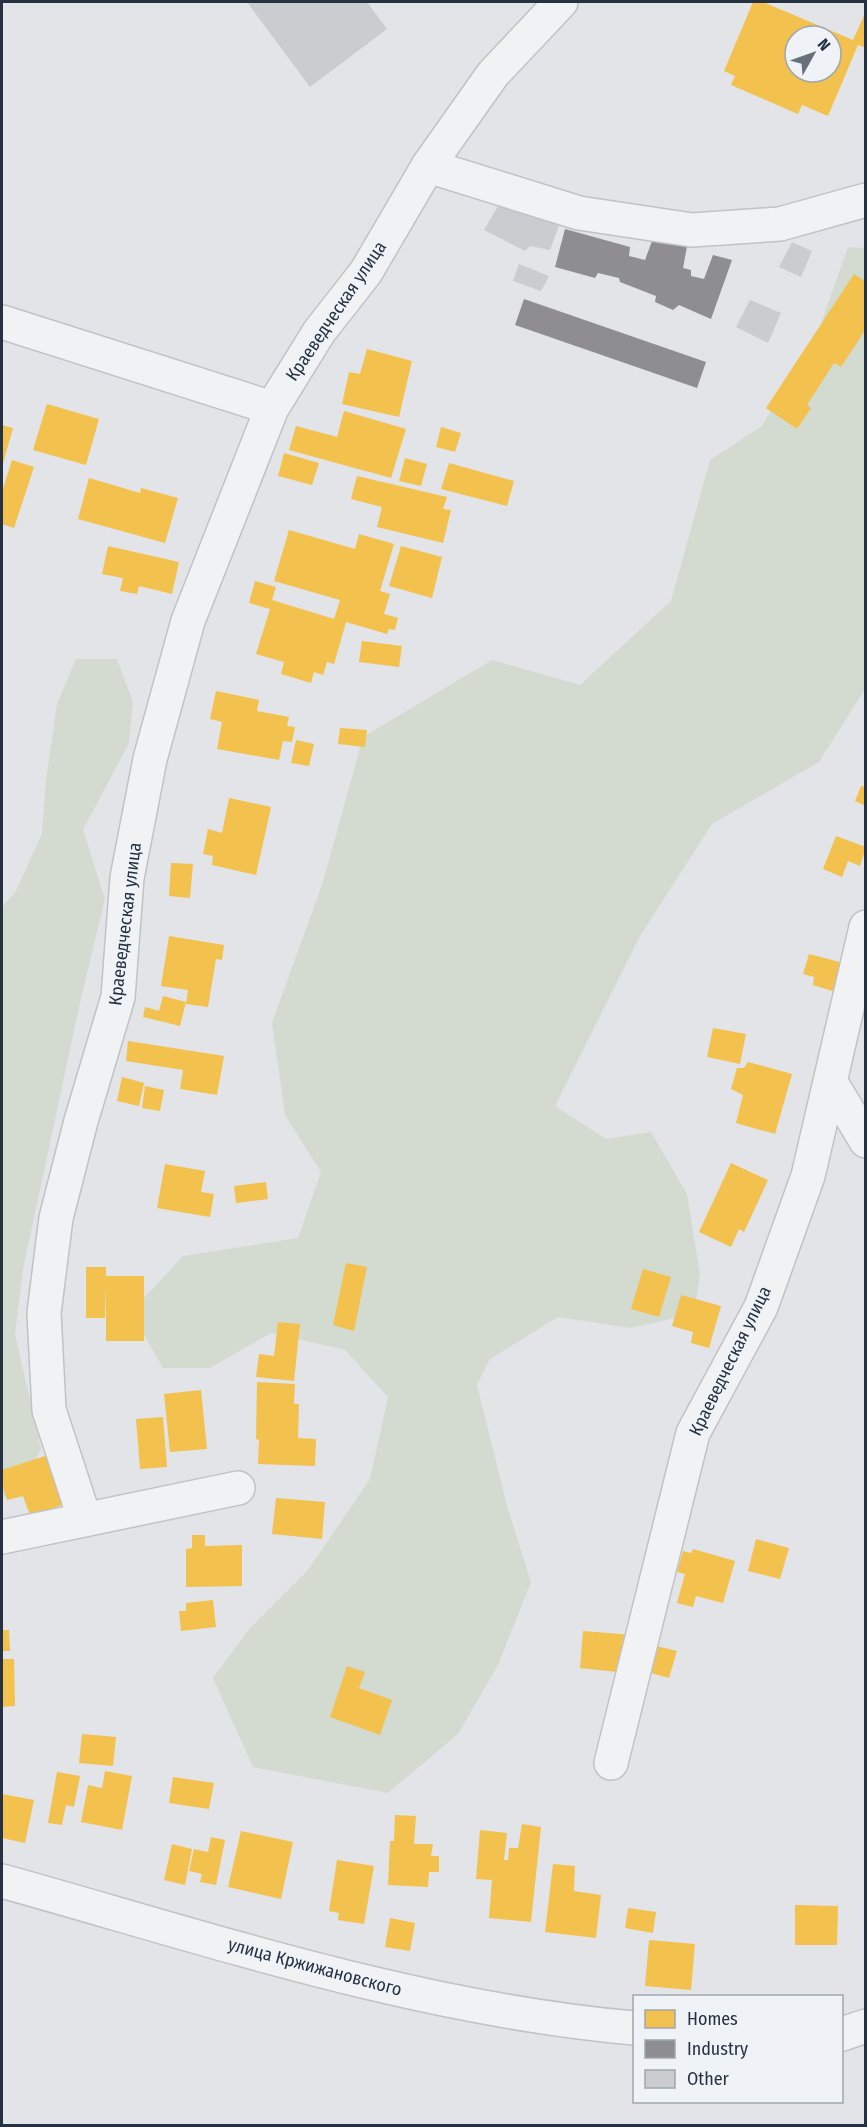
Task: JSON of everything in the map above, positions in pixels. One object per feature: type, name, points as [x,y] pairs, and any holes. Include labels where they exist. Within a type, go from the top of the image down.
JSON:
[{"type":"street","name":"Краеведческая улица","points":[[85,1520],[49,1410],[44,1313],[57,1218],[81,1121],[118,997],[127,878],[150,759],[188,621],[272,408],[319,332],[366,272],[428,166],[493,74],[561,2]]},
{"type":"street","points":[[428,166],[579,213],[692,230],[780,224],[866,200]]},
{"type":"street","points":[[2,322],[272,408]]},
{"type":"street","name":"Краеведческая улица","points":[[611,1763],[693,1433],[761,1307],[807,1176],[866,927]]},
{"type":"street","points":[[830,1081],[866,1141]]},
{"type":"street","points":[[2,1538],[238,1488]]},
{"type":"street","name":"улица Кржижановского","points":[[2,1881],[383,1987],[560,2022],[633,2028]]},
{"type":"street","points":[[843,2034],[866,2026]]},
{"type":"shaded area","points":[[848,247],[865,248],[865,689],[819,762],[712,824],[640,936],[555,1106],[606,1139],[651,1132],[687,1194],[700,1274],[694,1314],[630,1328],[558,1317],[490,1359],[477,1385],[507,1506],[531,1582],[498,1665],[458,1734],[388,1793],[253,1767],[213,1678],[250,1628],[308,1570],[370,1479],[388,1397],[345,1350],[271,1333],[210,1368],[163,1368],[131,1312],[183,1256],[298,1238],[321,1172],[285,1115],[272,1023],[323,882],[363,737],[492,660],[580,685],[671,601],[710,460],[762,426],[820,326]]},
{"type":"shaded area","points":[[76,659],[117,659],[133,702],[129,743],[83,830],[105,899],[81,998],[23,1269],[15,1334],[41,1449],[18,1491],[2,1497],[2,907],[15,893],[42,834],[46,780],[57,704]]},
{"type":"building: Homes","points":[[753,2],[763,2],[815,24],[783,24],[783,84],[842,84],[828,116],[802,105],[798,114],[731,85],[735,76],[724,71]]},
{"type":"building: Homes","points":[[866,11],[866,48],[858,45],[843,80],[843,36],[853,40]]},
{"type":"building: Homes","points":[[854,274],[866,282],[866,329],[841,367],[834,363],[807,405],[811,408],[797,429],[766,408]]},
{"type":"building: Homes","points":[[367,349],[412,361],[399,417],[342,404],[349,372],[360,374]]},
{"type":"building: Homes","points":[[47,404],[99,419],[86,465],[33,450]]},
{"type":"building: Homes","points":[[344,411],[406,429],[391,478],[289,450],[296,426],[337,437]]},
{"type":"building: Homes","points":[[2,425],[13,428],[2,467]]},
{"type":"building: Homes","points":[[441,427],[461,433],[455,452],[436,447]]},
{"type":"building: Homes","points":[[284,453],[319,463],[312,485],[278,476]]},
{"type":"building: Homes","points":[[405,458],[427,464],[421,486],[399,481]]},
{"type":"building: Homes","points":[[12,460],[34,467],[14,528],[2,524],[2,492]]},
{"type":"building: Homes","points":[[449,463],[514,481],[507,506],[441,489]]},
{"type":"building: Homes","points":[[357,476],[447,497],[443,509],[451,510],[443,543],[377,527],[382,507],[351,499]]},
{"type":"building: Homes","points":[[89,478],[140,493],[141,488],[178,498],[165,543],[78,519]]},
{"type":"building: Homes","points":[[289,530],[355,549],[359,534],[394,544],[380,591],[390,594],[384,614],[398,618],[395,630],[389,629],[387,634],[346,622],[334,664],[327,662],[323,675],[314,672],[311,683],[281,674],[284,662],[256,654],[270,609],[249,603],[255,581],[276,587],[272,600],[334,619],[340,600],[274,581]]},
{"type":"building: Homes","points":[[108,546],[179,562],[172,594],[139,586],[137,594],[120,591],[123,578],[102,574]]},
{"type":"building: Homes","points":[[401,546],[442,557],[432,598],[389,586]]},
{"type":"building: Homes","points":[[362,641],[402,646],[399,667],[359,662]]},
{"type":"building: Homes","points":[[216,691],[259,700],[257,711],[289,717],[287,726],[295,727],[292,742],[283,741],[279,760],[217,749],[222,722],[210,719]]},
{"type":"building: Homes","points":[[340,728],[367,730],[365,747],[338,744]]},
{"type":"building: Homes","points":[[296,740],[314,744],[309,766],[291,763]]},
{"type":"building: Homes","points":[[861,786],[866,787],[866,806],[855,801]]},
{"type":"building: Homes","points":[[229,798],[271,807],[256,875],[212,865],[213,856],[203,854],[208,829],[222,833]]},
{"type":"building: Homes","points":[[836,836],[866,847],[860,866],[848,861],[842,877],[823,869]]},
{"type":"building: Homes","points":[[171,863],[193,864],[190,898],[169,896]]},
{"type":"building: Homes","points":[[169,936],[224,945],[222,960],[216,959],[208,1007],[186,1004],[188,990],[161,986]]},
{"type":"building: Homes","points":[[809,954],[843,963],[836,992],[813,985],[814,977],[803,974]]},
{"type":"building: Homes","points":[[163,996],[186,1002],[180,1026],[143,1017],[145,1007],[159,1011]]},
{"type":"building: Homes","points":[[713,1028],[746,1034],[740,1064],[707,1057]]},
{"type":"building: Homes","points":[[128,1041],[224,1056],[217,1095],[180,1089],[183,1070],[126,1061]]},
{"type":"building: Homes","points":[[748,1062],[792,1074],[775,1134],[736,1123],[743,1095],[731,1089],[737,1068],[744,1068]]},
{"type":"building: Homes","points":[[122,1077],[144,1083],[139,1106],[117,1101]]},
{"type":"building: Homes","points":[[145,1086],[164,1090],[160,1111],[142,1108]]},
{"type":"building: Homes","points":[[731,1163],[768,1180],[744,1232],[739,1229],[731,1247],[699,1232]]},
{"type":"building: Homes","points":[[165,1164],[205,1171],[201,1192],[214,1194],[210,1217],[157,1208]]},
{"type":"building: Homes","points":[[266,1182],[268,1199],[236,1203],[234,1186]]},
{"type":"building: Homes","points":[[346,1263],[367,1267],[354,1331],[333,1325]]},
{"type":"building: Homes","points":[[86,1267],[106,1267],[106,1276],[144,1276],[144,1341],[106,1341],[106,1283],[105,1318],[86,1318]]},
{"type":"building: Homes","points":[[643,1269],[671,1277],[659,1317],[631,1309]]},
{"type":"building: Homes","points":[[681,1295],[721,1306],[709,1348],[691,1343],[693,1332],[672,1326]]},
{"type":"building: Homes","points":[[278,1322],[300,1324],[294,1381],[256,1377],[259,1354],[274,1356]]},
{"type":"building: Homes","points":[[257,1382],[295,1384],[294,1404],[299,1404],[298,1438],[316,1439],[315,1466],[258,1464]]},
{"type":"building: Homes","points":[[201,1390],[207,1449],[170,1452],[164,1394]]},
{"type":"building: Homes","points":[[163,1417],[167,1467],[140,1469],[136,1419]]},
{"type":"building: Homes","points":[[57,1452],[73,1502],[30,1515],[23,1496],[7,1500],[2,1483],[2,1470]]},
{"type":"building: Homes","points":[[276,1498],[325,1502],[322,1539],[272,1534]]},
{"type":"building: Homes","points":[[192,1535],[205,1535],[205,1546],[242,1545],[242,1586],[186,1587],[186,1549],[192,1548]]},
{"type":"building: Homes","points":[[756,1539],[789,1548],[780,1579],[748,1571]]},
{"type":"building: Homes","points":[[693,1549],[735,1561],[723,1603],[696,1596],[693,1607],[677,1603],[685,1574],[677,1572],[683,1551],[691,1553]]},
{"type":"building: Homes","points":[[213,1600],[216,1627],[181,1631],[179,1611],[186,1611],[186,1603]]},
{"type":"building: Homes","points":[[2,1630],[9,1630],[10,1651],[2,1651]]},
{"type":"building: Homes","points":[[583,1631],[633,1635],[627,1673],[580,1668]]},
{"type":"building: Homes","points":[[648,1644],[677,1651],[669,1678],[640,1670]]},
{"type":"building: Homes","points":[[2,1659],[14,1659],[15,1706],[2,1707]]},
{"type":"building: Homes","points":[[347,1666],[365,1672],[359,1688],[392,1700],[380,1735],[330,1717]]},
{"type":"building: Homes","points":[[82,1734],[116,1737],[113,1766],[79,1763]]},
{"type":"building: Homes","points":[[105,1771],[132,1776],[122,1830],[81,1822],[88,1785],[102,1788]]},
{"type":"building: Homes","points":[[57,1772],[80,1776],[74,1807],[66,1805],[62,1825],[48,1823]]},
{"type":"building: Homes","points":[[173,1777],[214,1783],[209,1809],[169,1803]]},
{"type":"building: Homes","points":[[2,1794],[34,1800],[25,1843],[2,1838]]},
{"type":"building: Homes","points":[[395,1815],[416,1816],[414,1844],[433,1844],[431,1856],[439,1856],[439,1872],[429,1872],[428,1887],[388,1885],[390,1841],[394,1841]]},
{"type":"building: Homes","points":[[522,1824],[541,1827],[531,1922],[489,1918],[492,1880],[476,1879],[480,1830],[507,1833],[504,1860],[508,1860],[509,1848],[518,1848]]},
{"type":"building: Homes","points":[[241,1831],[293,1842],[281,1899],[228,1887]]},
{"type":"building: Homes","points":[[211,1837],[225,1840],[216,1885],[200,1882],[202,1874],[189,1871],[194,1849],[208,1852]]},
{"type":"building: Homes","points":[[172,1844],[192,1849],[185,1885],[164,1880]]},
{"type":"building: Homes","points":[[337,1860],[374,1866],[364,1924],[338,1920],[339,1913],[329,1911]]},
{"type":"building: Homes","points":[[553,1864],[575,1866],[574,1891],[601,1895],[596,1938],[545,1932]]},
{"type":"building: Homes","points":[[795,1905],[838,1906],[837,1945],[795,1945]]},
{"type":"building: Homes","points":[[628,1908],[656,1912],[653,1933],[625,1928]]},
{"type":"building: Homes","points":[[390,1918],[415,1923],[410,1951],[385,1947]]},
{"type":"building: Homes","points":[[649,1940],[695,1944],[691,1990],[645,1986]]},
{"type":"building: Industry","points":[[565,229],[630,247],[629,256],[645,260],[655,233],[688,241],[683,268],[691,270],[691,276],[704,279],[713,255],[732,260],[711,319],[679,305],[673,310],[655,302],[656,296],[620,282],[619,278],[598,273],[595,278],[555,267]]},
{"type":"building: Industry","points":[[524,299],[706,362],[697,388],[515,325]]},
{"type":"building: Other","points":[[247,2],[367,2],[387,29],[310,87]]},
{"type":"building: Other","points":[[499,204],[561,220],[550,250],[530,246],[525,251],[484,230]]},
{"type":"building: Other","points":[[792,242],[812,251],[801,277],[779,267]]},
{"type":"building: Other","points":[[519,264],[549,276],[541,291],[513,281]]},
{"type":"building: Other","points":[[750,300],[781,313],[768,343],[736,327]]}]
